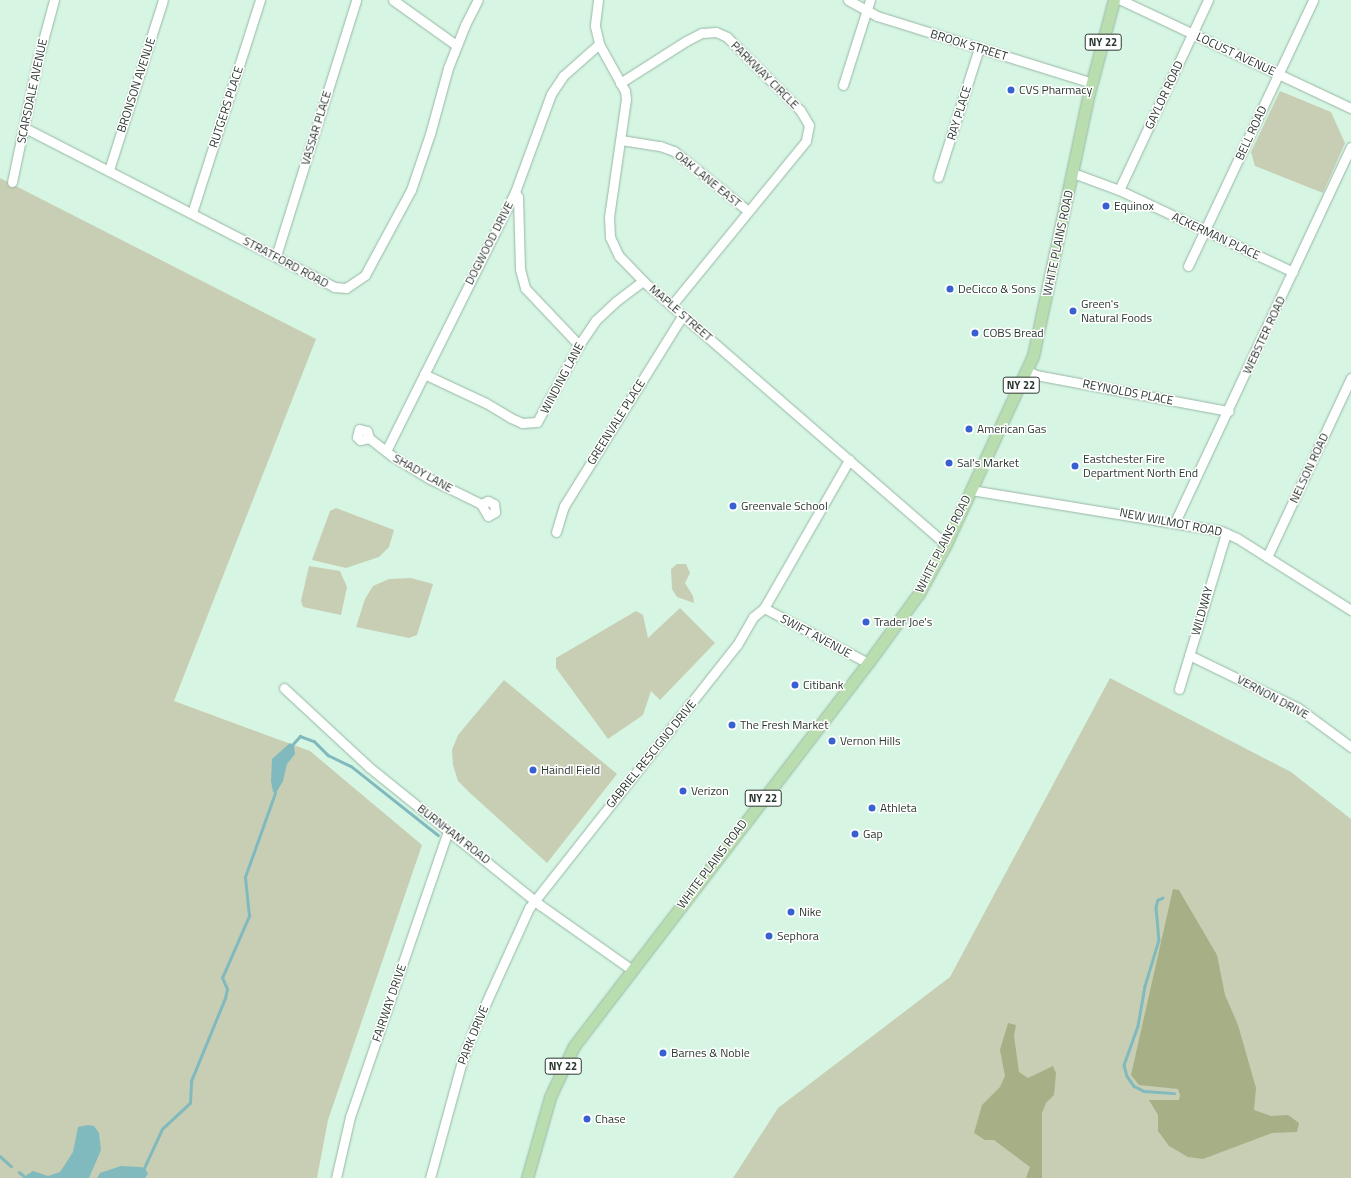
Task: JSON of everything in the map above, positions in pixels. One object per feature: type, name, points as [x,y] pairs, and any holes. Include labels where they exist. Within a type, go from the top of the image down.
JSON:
[{"type":"main road","name":"WHITE PLAINS ROAD","points":[[527,1178],[550,1097],[564,1062],[595,1016],[868,663],[916,597],[946,544],[1028,371],[1041,326],[1092,83],[1114,0]]},
{"type":"street","name":"SCARSDALE AVENUE","points":[[12,182],[25,128],[38,59],[54,0]]},
{"type":"street","name":"BRONSON AVENUE","points":[[109,170],[163,0]]},
{"type":"street","name":"RUTGERS PLACE","points":[[192,213],[260,0]]},
{"type":"street","name":"VASSAR PLACE","points":[[276,256],[356,0]]},
{"type":"street","points":[[393,0],[456,45]]},
{"type":"street","name":"STRATFORD ROAD","points":[[25,128],[341,289],[352,286],[365,275],[411,190],[456,45],[478,0]]},
{"type":"street","name":"MAPLE STREET","points":[[598,0],[595,26],[599,44],[620,84],[626,99],[609,217],[610,237],[619,256],[643,281],[671,306],[946,544]]},
{"type":"street","name":"BROOK STREET","points":[[848,0],[866,12],[1092,83]]},
{"type":"street","points":[[844,85],[870,0]]},
{"type":"street","name":"LOCUST AVENUE","points":[[1121,0],[1351,108]]},
{"type":"street","name":"GAYLOR ROAD","points":[[1119,190],[1208,0]]},
{"type":"street","name":"BELL ROAD","points":[[1188,266],[1206,231],[1313,0]]},
{"type":"street","name":"PARKWAY CIRCLE","points":[[620,84],[686,41],[702,33],[716,32],[728,37],[795,104],[805,117],[809,135],[671,306]]},
{"type":"street","name":"DOGWOOD DRIVE","points":[[386,451],[515,192],[556,84],[599,44]]},
{"type":"street","name":"RAY PLACE","points":[[938,177],[979,48]]},
{"type":"street","name":"OAK LANE EAST","points":[[621,140],[660,146],[674,152],[748,211]]},
{"type":"street","name":"WEBSTER ROAD","points":[[1175,522],[1229,411],[1351,147]]},
{"type":"street","name":"ACKERMAN PLACE","points":[[1073,173],[1119,190],[1293,272]]},
{"type":"street","points":[[515,192],[518,197],[520,269],[525,288],[579,345]]},
{"type":"street","name":"WINDING LANE","points":[[424,374],[486,402],[510,418],[531,424],[541,417],[579,345],[604,312],[643,281]]},
{"type":"street","name":"GREENVALE PLACE","points":[[556,532],[564,506],[683,315]]},
{"type":"street","name":"REYNOLDS PLACE","points":[[1028,371],[1036,375],[1229,411]]},
{"type":"street","name":"NELSON ROAD","points":[[1267,557],[1351,378]]},
{"type":"street","name":"SHADY LANE","points":[[369,438],[386,451],[430,479],[481,504]]},
{"type":"street","name":"GABRIEL RESCIGNO DRIVE","points":[[535,900],[737,645],[753,617],[764,608],[849,460]]},
{"type":"street","name":"NEW WILMOT ROAD","points":[[971,490],[1175,522],[1226,532],[1350,608]]},
{"type":"street","name":"WILDWAY","points":[[1179,689],[1226,532]]},
{"type":"street","name":"SWIFT AVENUE","points":[[764,608],[868,663]]},
{"type":"street","name":"VERNON DRIVE","points":[[1189,655],[1298,708],[1351,747]]},
{"type":"street","name":"BURNHAM ROAD","points":[[284,688],[369,767],[535,900],[632,970]]},
{"type":"street","name":"FAIRWAY DRIVE","points":[[336,1178],[350,1117],[448,830]]},
{"type":"street","name":"PARK DRIVE","points":[[430,1178],[462,1061],[475,1027],[524,917],[535,900]]},
{"type":"green space","points":[[1280,91],[1331,112],[1345,143],[1323,193],[1255,166],[1251,152]]},
{"type":"green space","points":[[0,178],[316,339],[174,701],[310,751],[422,845],[328,1120],[317,1178],[0,1178]]},
{"type":"green space","points":[[336,508],[394,530],[389,547],[379,557],[346,568],[312,560],[330,511]]},
{"type":"green space","points":[[677,564],[686,564],[690,573],[685,583],[693,596],[694,603],[677,597],[672,589],[671,569]]},
{"type":"green space","points":[[309,566],[340,571],[347,587],[341,615],[303,607],[301,601]]},
{"type":"green space","points":[[411,578],[433,584],[417,635],[409,638],[356,627],[365,599],[373,586],[389,579]]},
{"type":"green space","points":[[680,608],[715,643],[660,700],[651,691],[643,715],[608,739],[556,668],[556,658],[636,611],[643,615],[648,638]]},
{"type":"green space","points":[[1110,678],[1291,772],[1351,819],[1351,1178],[733,1178],[778,1108],[950,977]]},
{"type":"green space","name":"Haindl Field","points":[[504,680],[617,774],[547,863],[458,781],[453,765],[452,750],[458,735]]},
{"type":"green space","points":[[1173,889],[1179,890],[1217,955],[1225,995],[1238,1025],[1256,1088],[1254,1110],[1271,1116],[1288,1115],[1299,1123],[1297,1132],[1272,1133],[1203,1159],[1188,1157],[1169,1146],[1158,1131],[1158,1115],[1149,1100],[1179,1100],[1180,1095],[1178,1089],[1139,1085],[1131,1075]]},
{"type":"green space","points":[[1008,1023],[1016,1025],[1014,1036],[1019,1072],[1028,1078],[1053,1066],[1056,1073],[1054,1095],[1046,1103],[1042,1113],[1042,1178],[1026,1178],[1030,1167],[994,1140],[985,1140],[974,1133],[982,1105],[1000,1087],[1005,1076],[1000,1050]]},
{"type":"water","points":[[290,743],[294,746],[295,754],[287,764],[283,781],[276,793],[273,792],[271,781],[272,759]]},
{"type":"water","points":[[88,1125],[94,1126],[99,1133],[101,1150],[89,1178],[22,1178],[33,1171],[48,1176],[60,1172],[73,1152],[78,1127]]},
{"type":"water","points":[[121,1166],[145,1168],[148,1174],[145,1178],[97,1178],[100,1173]]},
{"type":"waterway","points":[[292,745],[300,736],[314,741],[328,755],[351,766],[438,835]]},
{"type":"waterway","points":[[144,1168],[162,1129],[190,1103],[191,1081],[225,998],[227,989],[222,978],[249,916],[245,877],[275,793]]},
{"type":"waterway","points":[[1163,898],[1158,900],[1156,907],[1159,940],[1145,986],[1138,1026],[1124,1065],[1127,1076],[1134,1086],[1144,1091],[1174,1093]]},
{"type":"waterway","points":[[0,1156],[11,1166]]},
{"type":"waterway","points":[[19,1172],[23,1175]]},
{"type":"place","name":"CVS Pharmacy","points":[[1011,90]]},
{"type":"place","name":"Equinox","points":[[1106,206]]},
{"type":"place","name":"DeCicco & Sons","points":[[950,289]]},
{"type":"place","name":"Green's Natural Foods","points":[[1073,311]]},
{"type":"place","name":"COBS Bread","points":[[975,333]]},
{"type":"place","name":"American Gas","points":[[969,429]]},
{"type":"place","name":"Sal's Market","points":[[949,463]]},
{"type":"place","name":"Eastchester Fire Department North End","points":[[1075,466]]},
{"type":"place","name":"Greenvale School","points":[[733,506]]},
{"type":"place","name":"Trader Joe's","points":[[866,622]]},
{"type":"place","name":"Citibank","points":[[795,685]]},
{"type":"place","name":"The Fresh Market","points":[[732,725]]},
{"type":"place","name":"Vernon Hills","points":[[832,741]]},
{"type":"place","name":"Haindl Field","points":[[533,770]]},
{"type":"place","name":"Verizon","points":[[683,791]]},
{"type":"place","name":"Athleta","points":[[872,808]]},
{"type":"place","name":"Gap","points":[[855,834]]},
{"type":"place","name":"Nike","points":[[791,912]]},
{"type":"place","name":"Sephora","points":[[769,936]]},
{"type":"place","name":"Barnes & Noble","points":[[663,1053]]},
{"type":"place","name":"Chase","points":[[587,1119]]}]
